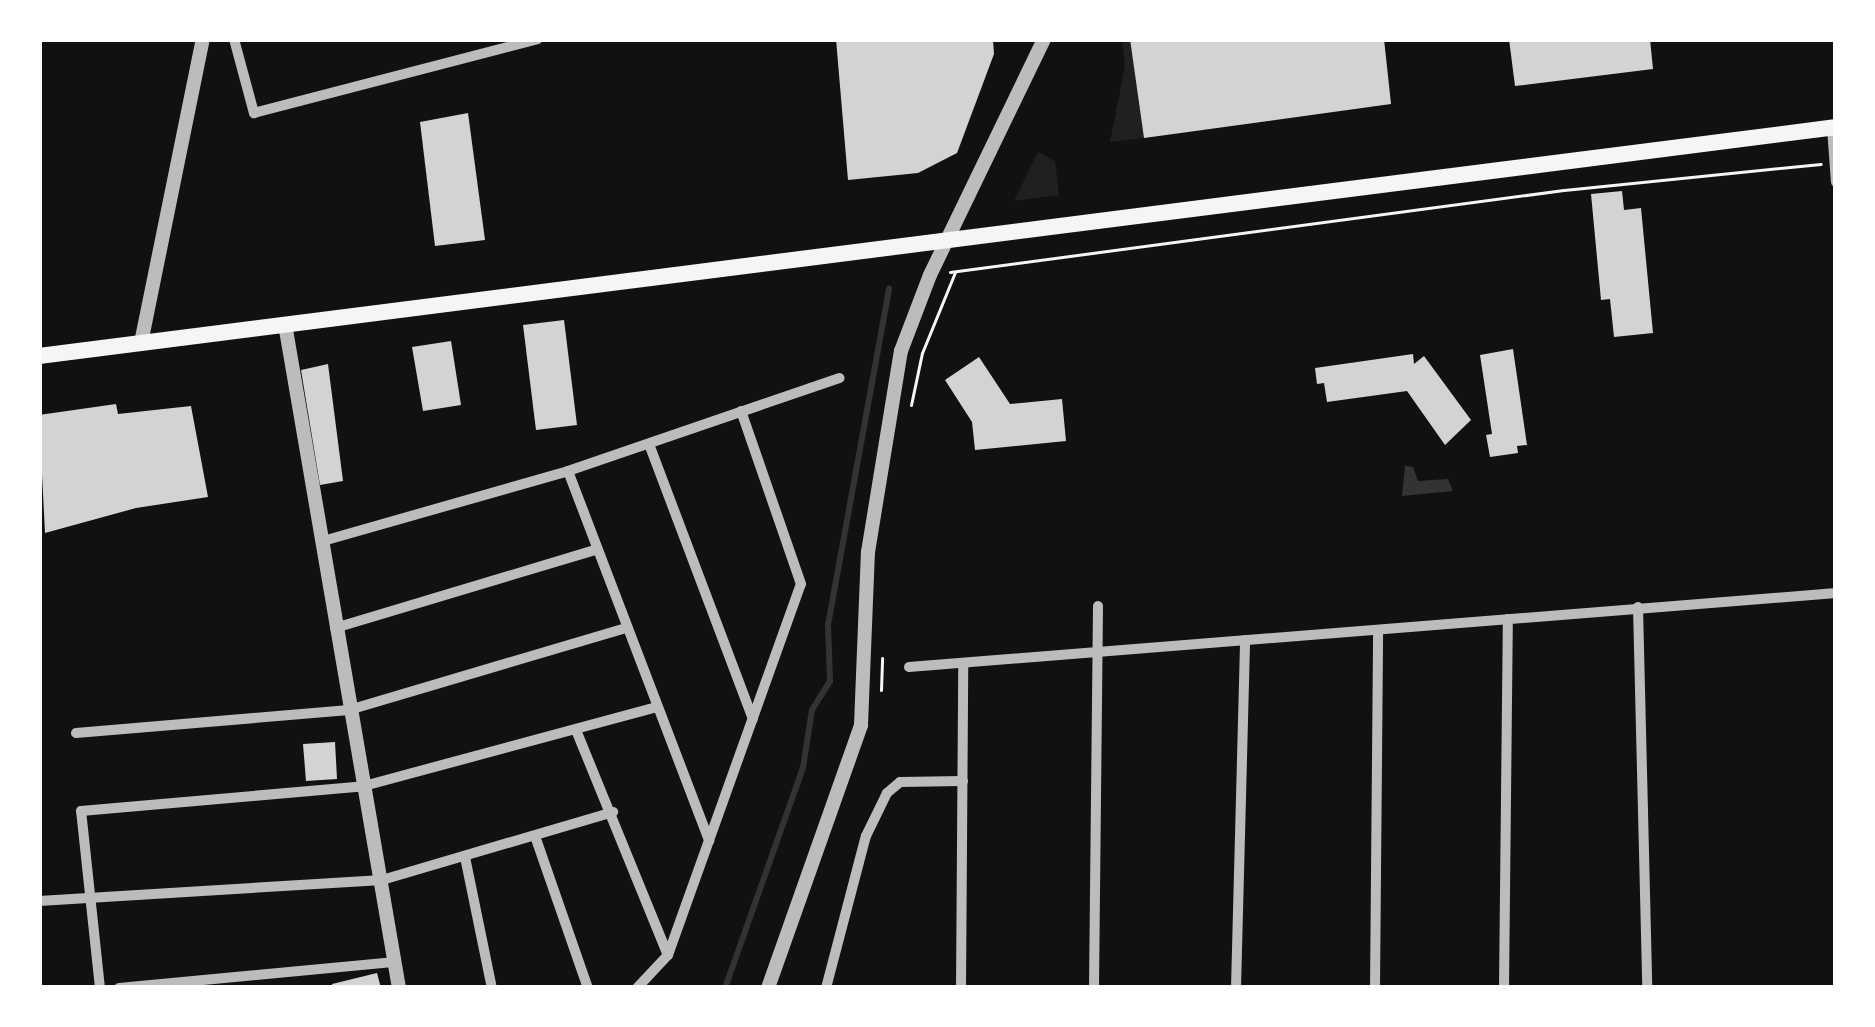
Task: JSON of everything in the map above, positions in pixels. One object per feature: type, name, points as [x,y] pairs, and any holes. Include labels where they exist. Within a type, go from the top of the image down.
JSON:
[{"type":"main road","points":[[39,356],[1834,127]]},
{"type":"street","points":[[141,343],[203,39]]},
{"type":"street","points":[[234,39],[254,113],[538,39]]},
{"type":"street","points":[[768,988],[861,724],[868,552],[901,351],[940,242],[1044,39]]},
{"type":"street","points":[[1834,127],[1836,182]]},
{"type":"street","points":[[284,324],[399,988]]},
{"type":"street","points":[[322,541],[568,471],[839,377]]},
{"type":"street","points":[[637,988],[668,955],[801,584],[741,411]]},
{"type":"street","points":[[649,444],[752,719]]},
{"type":"street","points":[[568,471],[710,841]]},
{"type":"street","points":[[335,628],[595,550]]},
{"type":"street","points":[[909,667],[1836,593]]},
{"type":"street","points":[[1094,988],[1098,605]]},
{"type":"street","points":[[1638,607],[1647,988]]},
{"type":"street","points":[[1504,988],[1508,619]]},
{"type":"street","points":[[76,733],[349,710],[625,628]]},
{"type":"street","points":[[1375,988],[1378,630]]},
{"type":"street","points":[[1236,988],[1245,640]]},
{"type":"street","points":[[961,988],[963,663]]},
{"type":"street","points":[[100,988],[81,811],[364,786],[656,707]]},
{"type":"street","points":[[576,730],[668,955]]},
{"type":"street","points":[[826,988],[866,836],[887,793],[900,782],[963,781]]},
{"type":"street","points":[[39,901],[382,880],[613,812]]},
{"type":"street","points":[[535,836],[587,988]]},
{"type":"street","points":[[465,857],[492,988]]},
{"type":"street","points":[[119,988],[200,985],[393,962]]},
{"type":"street","points":[[295,974],[298,988]]},
{"type":"path","points":[[930,275],[1564,190],[1834,163]]},
{"type":"shaded area","points":[[1122,39],[1130,39],[1144,138],[1110,142],[1125,66]]},
{"type":"shaded area","points":[[1038,152],[1055,161],[1059,195],[1014,201]]},
{"type":"shaded area","points":[[1405,466],[1413,467],[1418,481],[1448,479],[1453,491],[1402,496]]},
{"type":"building","points":[[836,39],[993,39],[994,54],[957,153],[918,173],[848,180]]},
{"type":"building","points":[[1130,39],[1384,39],[1391,104],[1144,138]]},
{"type":"building","points":[[1509,39],[1650,39],[1653,69],[1515,86]]},
{"type":"building","points":[[468,113],[485,240],[435,246],[420,122]]},
{"type":"building","points":[[1622,191],[1624,210],[1641,208],[1653,333],[1614,337],[1610,299],[1601,300],[1591,194]]},
{"type":"building","points":[[564,320],[577,425],[536,430],[523,325]]},
{"type":"building","points":[[451,341],[461,405],[423,411],[412,347]]},
{"type":"building","points":[[1513,349],[1527,445],[1517,446],[1518,453],[1490,457],[1486,435],[1492,434],[1480,355]]},
{"type":"building","points":[[1413,354],[1414,364],[1424,356],[1471,420],[1445,445],[1407,391],[1327,402],[1324,383],[1317,384],[1315,368]]},
{"type":"building","points":[[979,357],[1010,404],[1062,399],[1066,441],[975,450],[972,422],[945,380]]},
{"type":"building","points":[[328,364],[343,481],[320,485],[301,370]]},
{"type":"building","points":[[116,404],[118,414],[191,406],[208,497],[136,508],[45,533],[39,415]]},
{"type":"building","points":[[335,742],[337,779],[306,781],[303,744]]},
{"type":"building","points":[[377,973],[381,988],[333,988],[332,984]]},
{"type":"waterway","points":[[725,988],[803,768],[812,710],[830,681],[828,625],[889,288]]}]
